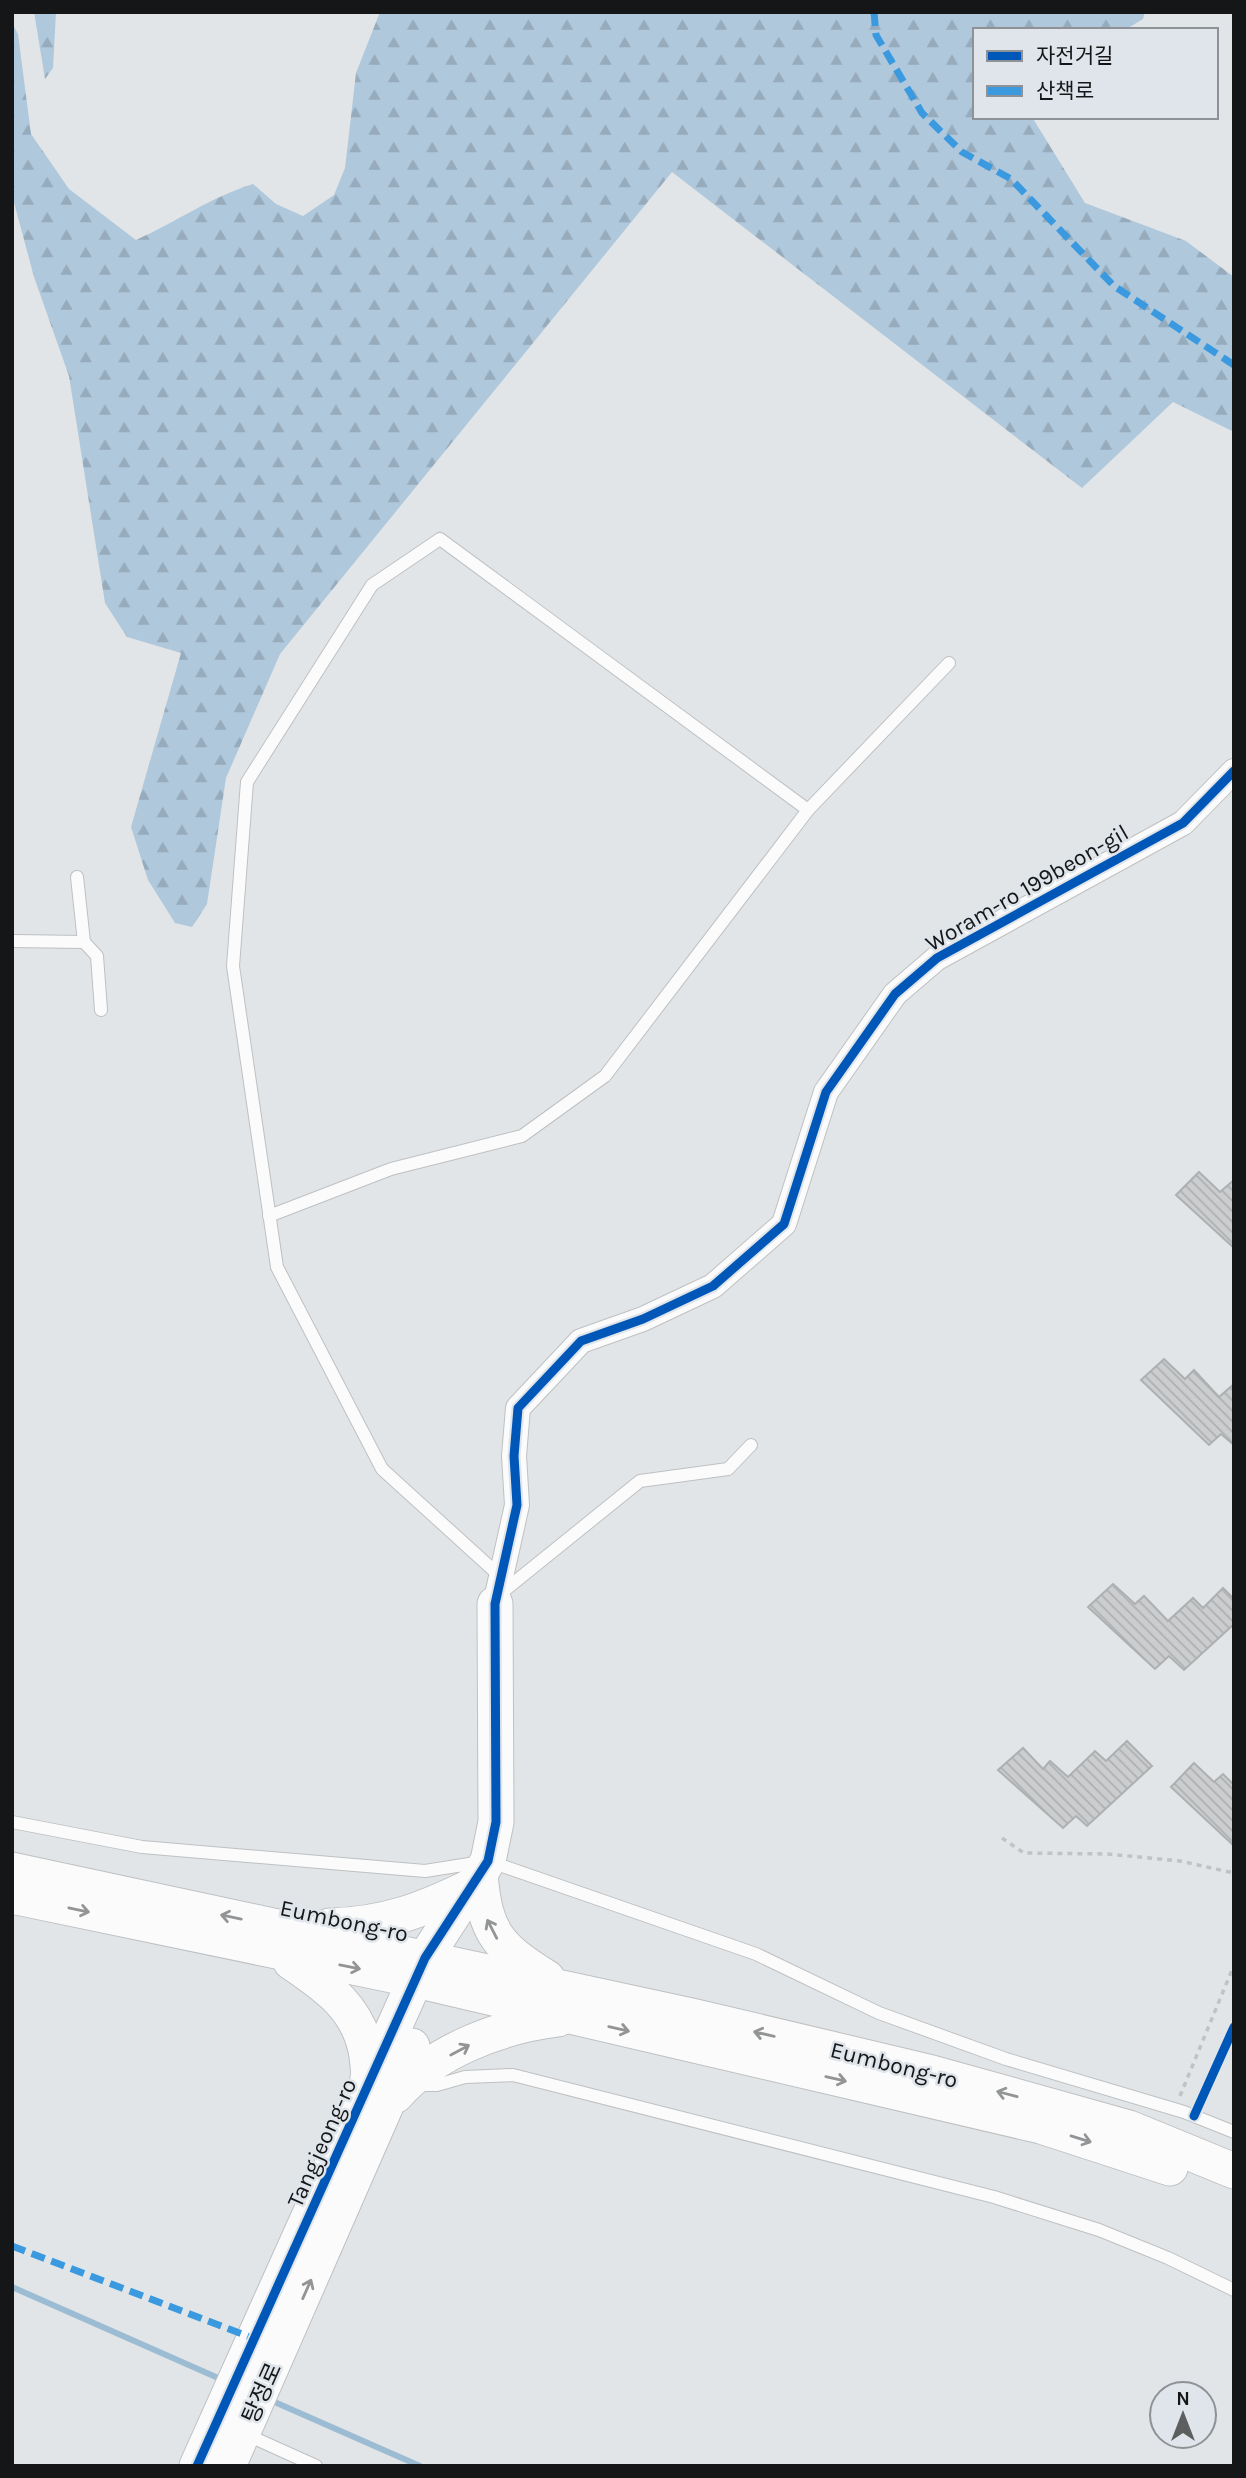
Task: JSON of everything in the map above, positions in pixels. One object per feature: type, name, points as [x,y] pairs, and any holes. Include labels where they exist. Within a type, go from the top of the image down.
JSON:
[{"type":"main road","points":[[275,1939],[334,1990],[356,2018],[365,2043],[369,2075],[384,2099],[432,2065],[469,2044],[510,2029],[566,2003],[497,1940],[483,1910],[476,1880],[496,1822],[497,1592]]},
{"type":"main road","name":"Eumbong-ro","points":[[12,1870],[275,1939]]},
{"type":"main road","points":[[275,1939],[402,1917],[476,1880]]},
{"type":"main road","name":"Tangjeong-ro","points":[[266,2348],[384,2099],[432,1972],[476,1880]]},
{"type":"main road","name":"Eumbong-ro","points":[[12,1896],[275,1939],[566,2003],[1041,2126],[1153,2161],[1234,2194]]},
{"type":"main road","name":"Eumbong-ro","points":[[566,2003],[932,2073],[1129,2128],[1234,2171]]},
{"type":"main road","name":"탕정로","points":[[231,2428],[266,2348]]},
{"type":"main road","points":[[197,2466],[231,2428]]},
{"type":"main road","points":[[228,2466],[231,2428]]},
{"type":"street","name":"Woram-ro 199beon-gil","points":[[497,1592],[517,1505],[514,1456],[518,1408],[581,1341],[643,1319],[713,1286],[784,1224],[826,1092],[895,994],[937,958],[1183,823],[1234,771]]},
{"type":"lane","points":[[751,1445],[729,1469],[640,1481],[497,1592],[382,1469],[277,1266],[233,966],[247,782],[372,585],[440,539],[808,810]]},
{"type":"lane","points":[[269,1216],[391,1168],[522,1136],[605,1076],[808,810],[948,663]]},
{"type":"lane","points":[[77,877],[84,942],[97,956],[102,1010]]},
{"type":"lane","points":[[12,941],[84,942]]},
{"type":"lane","points":[[12,1822],[142,1847],[425,1871],[476,1880],[756,1954],[879,2013],[993,2055],[1175,2109],[1234,2132]]},
{"type":"lane","points":[[384,2099],[466,2077],[513,2075],[993,2197],[1099,2230],[1168,2258],[1234,2290]]},
{"type":"lane","points":[[231,2428],[316,2466]]},
{"type":"path","points":[[1002,1838],[1024,1853],[1108,1854],[1180,1861],[1234,1873]]},
{"type":"path","points":[[1175,2109],[1234,1965]]},
{"type":"green space","points":[[34,12],[56,12],[53,68],[45,79]]},
{"type":"green space","points":[[380,12],[1145,12],[1143,19],[1128,28],[973,28],[973,119],[1033,119],[1085,203],[1186,241],[1234,277],[1234,432],[1173,402],[1082,488],[672,172],[280,654],[226,778],[207,904],[192,927],[175,923],[148,880],[131,827],[181,653],[127,637],[105,603],[69,376],[34,277],[12,195],[12,23],[18,34],[31,134],[69,189],[136,240],[223,196],[253,184],[276,204],[303,216],[334,195],[345,168],[356,73]]},
{"type":"building","points":[[1199,1172],[1220,1192],[1234,1180],[1234,1248],[1176,1195]]},
{"type":"building","points":[[1164,1359],[1185,1379],[1194,1370],[1219,1397],[1234,1384],[1234,1445],[1221,1434],[1209,1445],[1141,1380]]},
{"type":"building","points":[[1113,1584],[1135,1604],[1144,1596],[1168,1621],[1193,1598],[1203,1608],[1223,1588],[1234,1599],[1234,1624],[1184,1670],[1169,1656],[1155,1669],[1088,1607]]},
{"type":"building","points":[[1127,1741],[1152,1766],[1087,1826],[1076,1816],[1063,1828],[998,1770],[1023,1748],[1043,1769],[1050,1761],[1068,1777],[1095,1751],[1106,1761]]},
{"type":"building","points":[[1194,1763],[1214,1782],[1223,1774],[1234,1785],[1234,1846],[1171,1787]]},
{"type":"waterway","points":[[12,2287],[225,2381]]},
{"type":"waterway","points":[[270,2400],[420,2466]]},
{"type":"marked path","points":[[874,12],[876,35],[922,113],[962,152],[1011,179],[1114,286],[1234,365]]},
{"type":"marked path","points":[[12,2246],[255,2339]]},
{"type":"cycle path","points":[[197,2466],[425,1958],[488,1861],[496,1822],[495,1604],[517,1505],[514,1456],[518,1408],[581,1341],[643,1319],[713,1286],[784,1224],[826,1092],[895,994],[937,958],[1183,823],[1234,771]]},
{"type":"cycle path","points":[[1194,2116],[1234,2027]]}]
